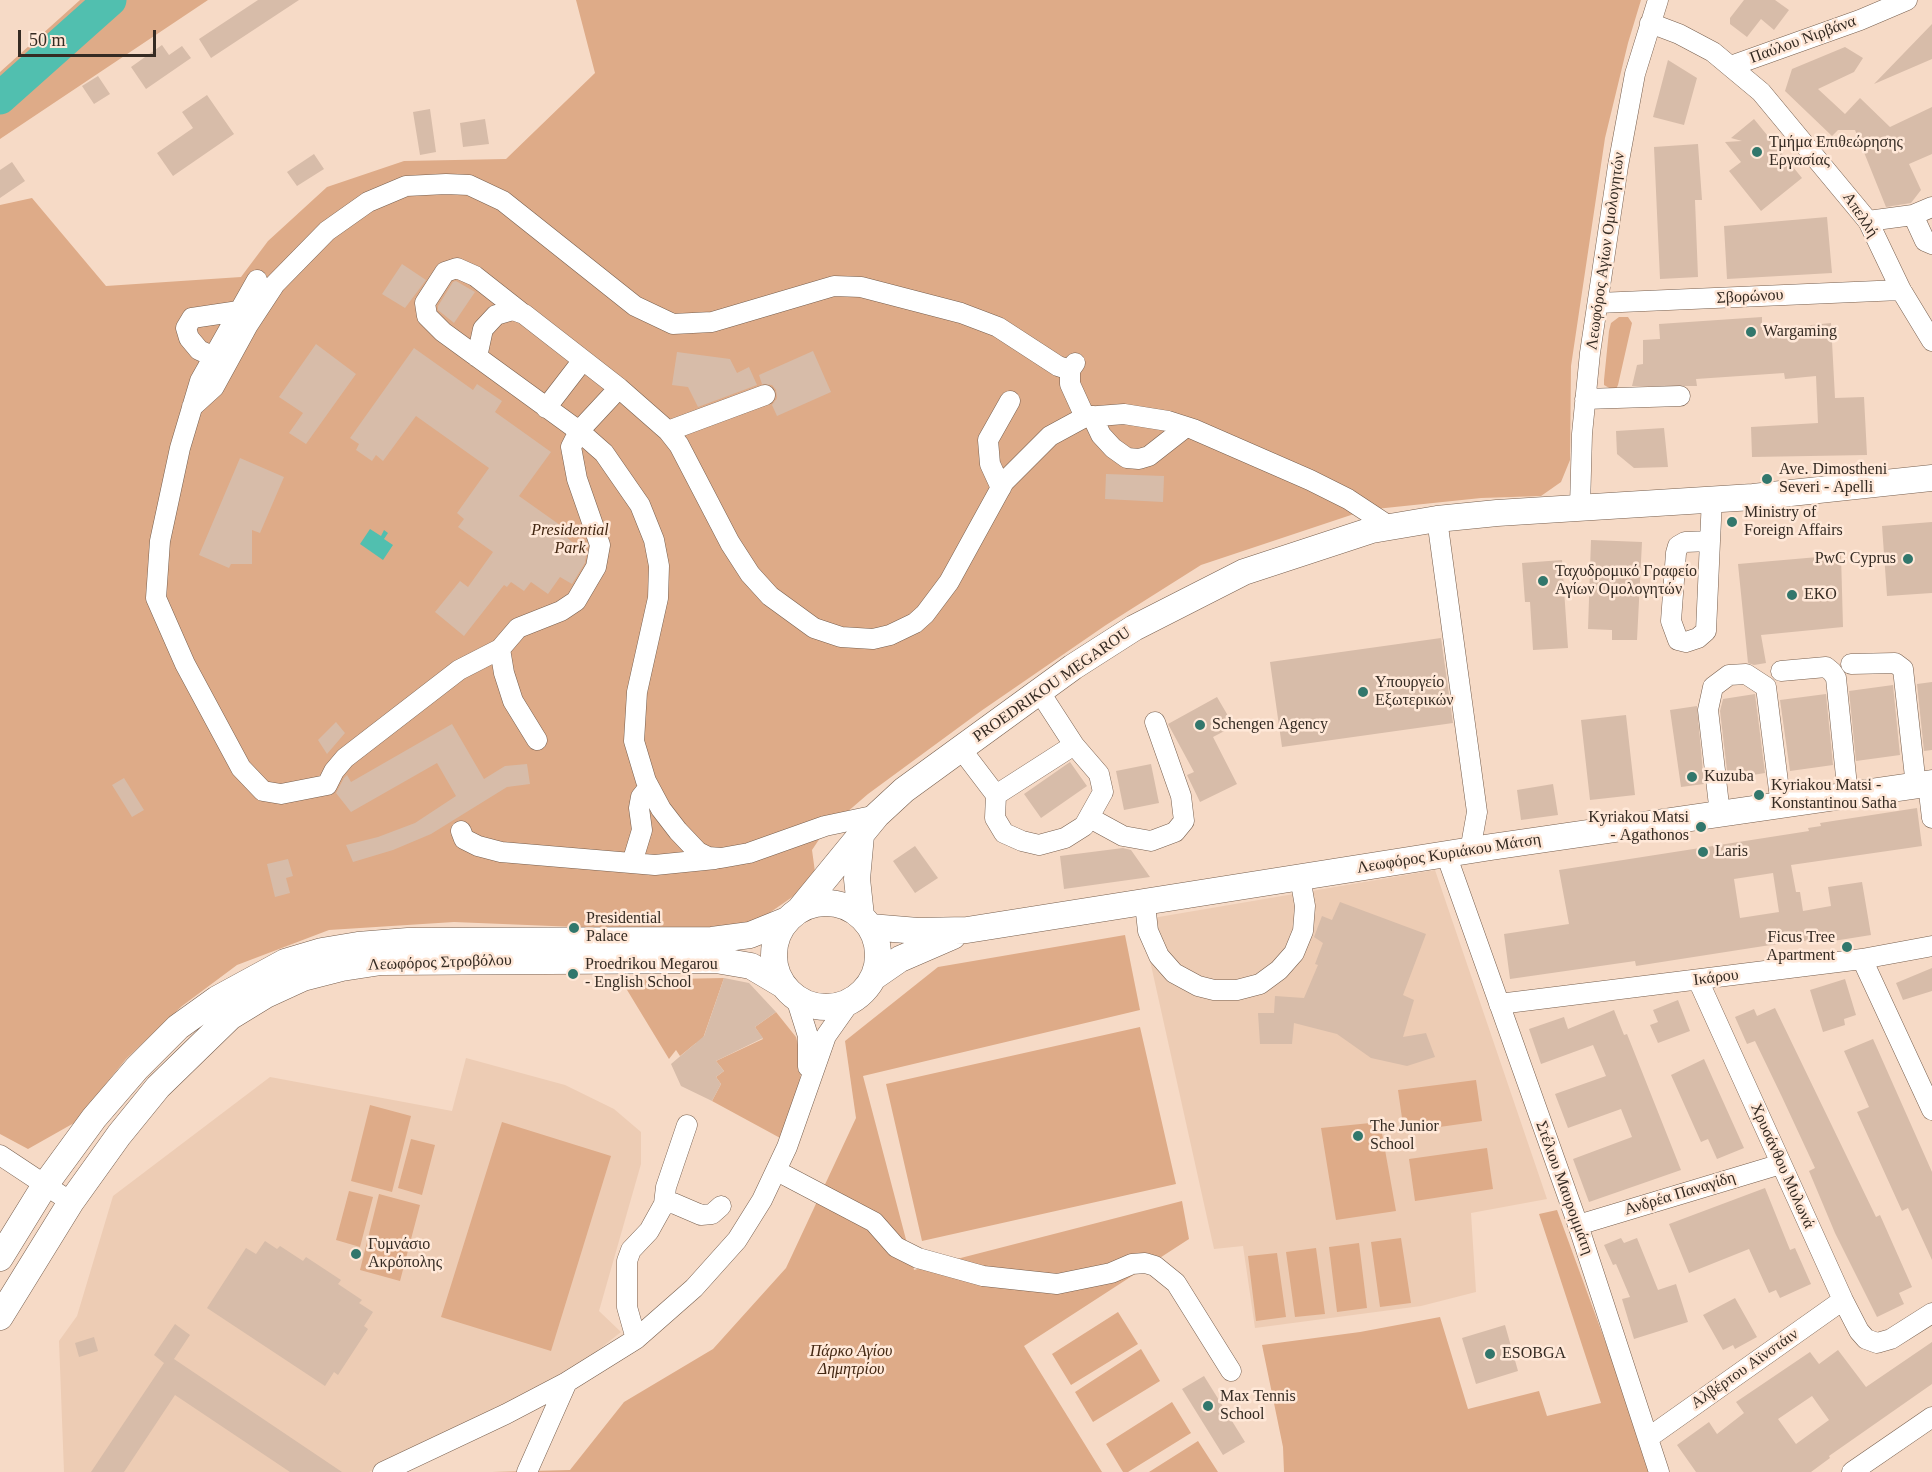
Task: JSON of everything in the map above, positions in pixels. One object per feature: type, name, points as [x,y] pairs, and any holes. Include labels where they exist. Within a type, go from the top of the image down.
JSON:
[{"type":"main road","name":"PROEDRIKOU MEGAROU","points":[[794,915],[869,825],[904,790],[1040,691],[1134,628],[1245,572],[1389,526],[1437,519],[1712,499],[1932,478]]},
{"type":"main road","name":"Λεωφόρος Κυριάκου Μάτση","points":[[866,921],[918,931],[967,930],[1145,904],[1482,848],[1925,784]]},
{"type":"main road","points":[[866,921],[840,905],[829,903],[794,915],[774,947],[775,967],[790,991],[823,1007],[850,1002],[863,992],[874,977],[878,946],[866,921],[857,879],[869,825]]},
{"type":"main road","name":"Λεωφόρος Στροβόλου","points":[[0,1258],[45,1185],[94,1118],[137,1068],[178,1027],[225,994],[285,962],[349,946],[408,941],[712,940],[750,934],[794,915]]},
{"type":"main road","name":"Λεωφόρος Κυριάκου Μάτση","points":[[874,977],[900,959],[967,930]]},
{"type":"main road","name":"Λεωφόρος Στροβόλου","points":[[0,1317],[71,1202],[158,1087],[230,1017],[266,995],[303,978],[342,968],[381,962],[717,960],[751,966],[790,991]]},
{"type":"street","name":"Λεωφόρος Αγίων Ομολογητών","points":[[1580,507],[1585,399],[1627,112],[1658,0]]},
{"type":"street","name":"Παύλου Νιρβάνα","points":[[1731,66],[1860,20],[1907,0]]},
{"type":"street","name":"Απελλή","points":[[1650,23],[1695,41],[1731,66],[1761,92],[1789,123],[1868,221],[1901,290],[1932,341]]},
{"type":"street","points":[[192,407],[214,387],[248,325],[275,284],[327,231],[368,202],[406,186],[446,184],[469,185],[502,201],[635,306],[673,324],[712,322],[834,286],[861,287],[961,313],[998,327],[1058,366],[1073,366],[1070,384],[1076,402],[1101,435],[1127,458],[1139,459],[1149,456],[1186,427]]},
{"type":"street","points":[[1868,221],[1913,215],[1932,207]]},
{"type":"street","points":[[1913,215],[1925,242],[1932,244]]},
{"type":"street","points":[[728,857],[708,857],[688,843],[661,809],[649,787],[634,741],[634,716],[658,598],[658,566],[654,540],[640,505],[604,453],[579,431],[443,332],[427,316],[425,303],[445,272],[457,268],[465,270],[485,283],[619,388],[668,431],[679,445],[729,543],[750,574],[770,596],[793,615],[814,628],[841,637],[873,639],[890,635],[915,623],[926,614],[949,582],[1001,488],[1050,436],[1088,417],[1124,414],[1168,421],[1186,427],[1310,480],[1348,499],[1389,526]]},
{"type":"street","points":[[257,280],[212,356],[200,381],[160,541],[156,598],[185,664],[241,768],[263,791],[281,794],[327,785],[334,771],[345,758],[459,670],[500,649],[518,628],[570,607],[581,594],[596,567],[600,545],[585,507],[572,460],[571,447],[579,431],[619,388]]},
{"type":"street","name":"Σβορώνου","points":[[1598,303],[1901,290]]},
{"type":"street","points":[[477,357],[479,339],[483,329],[496,315],[503,311],[513,310],[524,314]]},
{"type":"street","points":[[212,356],[199,350],[189,338],[186,328],[192,318],[239,311]]},
{"type":"street","points":[[546,408],[583,360]]},
{"type":"street","points":[[668,431],[765,395]]},
{"type":"street","points":[[1585,399],[1680,396]]},
{"type":"street","points":[[1001,488],[990,464],[987,440],[1011,401]]},
{"type":"street","points":[[1710,541],[1684,542],[1678,546],[1671,621],[1678,640],[1686,642],[1698,638],[1706,631],[1712,499]]},
{"type":"street","points":[[1437,519],[1477,812],[1472,840],[1482,848]]},
{"type":"street","points":[[500,649],[504,673],[513,701],[537,740]]},
{"type":"street","points":[[1851,664],[1895,663],[1903,669],[1932,818]]},
{"type":"street","points":[[1781,671],[1826,668],[1836,678],[1848,796]]},
{"type":"street","points":[[1720,814],[1708,710],[1713,687],[1729,675],[1746,674],[1767,687],[1780,806]]},
{"type":"street","points":[[961,749],[996,795],[995,818],[1005,833],[1022,841],[1039,845],[1065,838],[1084,826],[1103,792],[1099,774],[1074,745],[1040,691]]},
{"type":"street","points":[[1090,818],[1123,836],[1151,841],[1175,832],[1184,821],[1181,795],[1155,722]]},
{"type":"street","points":[[996,795],[1074,745]]},
{"type":"street","points":[[632,863],[642,830],[639,808],[641,797],[649,787]]},
{"type":"street","points":[[460,831],[464,839],[478,846],[501,852],[632,863],[684,864],[728,857],[825,826],[869,825]]},
{"type":"street","name":"Στέλιου Μαυρομμάτη","points":[[1446,854],[1578,1225],[1659,1472]]},
{"type":"street","points":[[1145,904],[1148,931],[1159,956],[1174,973],[1198,986],[1214,990],[1237,990],[1260,984],[1279,970],[1294,953],[1303,931],[1305,906],[1300,877]]},
{"type":"street","name":"Ικάρου","points":[[1499,1004],[1862,959],[1932,946]]},
{"type":"street","points":[[1862,959],[1932,1110]]},
{"type":"street","name":"Χρυσάνθου Μυλωνά","points":[[1698,980],[1859,1331],[1866,1339],[1877,1343],[1891,1339],[1932,1313]]},
{"type":"street","points":[[790,991],[808,1036],[810,1053],[806,1093]]},
{"type":"street","points":[[383,1472],[459,1437],[567,1382],[636,1339],[694,1288],[737,1240],[777,1171],[826,1036],[850,1002]]},
{"type":"street","points":[[636,1339],[627,1307],[627,1261],[631,1250],[649,1231],[664,1204],[666,1187],[687,1125]]},
{"type":"street","points":[[0,1155],[71,1202]]},
{"type":"street","name":"Ανδρέα Παναγίδη","points":[[1578,1225],[1781,1164]]},
{"type":"street","points":[[777,1171],[874,1222],[896,1246],[918,1258],[983,1276],[1057,1284],[1111,1274],[1132,1264],[1145,1263],[1155,1266],[1176,1283],[1231,1371]]},
{"type":"street","points":[[664,1204],[673,1203],[701,1215],[712,1214],[721,1206]]},
{"type":"street","name":"Αλβέρτου Αϊνστάιν","points":[[1648,1438],[1843,1300]]},
{"type":"street","points":[[527,1472],[567,1382]]},
{"type":"street","points":[[1852,1472],[1932,1417]]},
{"type":"shaded area","name":"The Junior School","points":[[1435,870],[1547,1199],[1471,1213],[1476,1292],[1421,1306],[1255,1328],[1243,1246],[1214,1249],[1141,920]]},
{"type":"shaded area","name":"Γυμνάσιο Ακρόπολης","points":[[466,1058],[565,1085],[614,1109],[641,1132],[641,1164],[599,1311],[621,1332],[563,1378],[369,1472],[64,1472],[59,1341],[77,1316],[113,1196],[270,1077],[452,1111]]},
{"type":"green space","points":[[80,0],[208,0],[0,139],[0,72]]},
{"type":"green space","name":"Presidential Park","points":[[576,0],[1641,0],[1605,138],[1571,366],[1570,460],[1561,482],[1541,496],[1481,498],[1366,510],[1201,565],[1106,625],[981,711],[868,794],[824,832],[812,850],[815,872],[798,893],[752,925],[720,929],[625,929],[454,922],[329,930],[237,965],[182,1006],[126,1059],[74,1123],[28,1149],[0,1134],[0,205],[32,198],[106,286],[241,277],[268,241],[327,187],[404,161],[506,159],[595,73]]},
{"type":"green space","points":[[1619,317],[1628,317],[1632,323],[1618,385],[1616,389],[1611,389],[1604,385],[1609,331],[1611,323]]},
{"type":"green space","name":"Πάρκο Αγίου Δημητρίου","points":[[1125,935],[1140,1010],[863,1076],[914,1270],[1182,1201],[1189,1239],[1024,1346],[1102,1472],[492,1472],[570,1470],[624,1402],[713,1349],[786,1268],[856,1118],[845,1041],[938,967]]},
{"type":"green space","points":[[724,978],[700,1047],[696,1043],[680,1056],[676,1050],[669,1059],[621,980]]},
{"type":"green space","points":[[776,1012],[796,1037],[802,1061],[798,1101],[782,1139],[712,1101],[721,1084],[716,1077],[724,1071],[716,1061],[763,1039],[755,1027]]},
{"type":"green space","points":[[1140,1027],[1176,1184],[922,1241],[886,1084]]},
{"type":"green space","points":[[1476,1080],[1482,1121],[1404,1132],[1398,1090]]},
{"type":"green space","points":[[370,1105],[411,1116],[392,1192],[351,1181]]},
{"type":"green space","points":[[502,1122],[611,1156],[551,1351],[441,1317]]},
{"type":"green space","points":[[1380,1122],[1396,1211],[1336,1220],[1321,1128]]},
{"type":"green space","points":[[411,1139],[435,1145],[422,1195],[398,1188]]},
{"type":"green space","points":[[1487,1148],[1493,1189],[1415,1201],[1409,1159]]},
{"type":"green space","points":[[349,1191],[373,1197],[360,1247],[336,1240]]},
{"type":"green space","points":[[379,1194],[420,1205],[400,1281],[360,1270]]},
{"type":"green space","points":[[1557,1210],[1653,1472],[1284,1472],[1283,1447],[1262,1345],[1360,1332],[1440,1317],[1468,1409],[1539,1391],[1547,1416],[1601,1403],[1539,1214]]},
{"type":"green space","points":[[1401,1238],[1411,1303],[1380,1307],[1371,1242]]},
{"type":"green space","points":[[1359,1243],[1367,1308],[1337,1312],[1329,1247]]},
{"type":"green space","points":[[1316,1248],[1325,1314],[1295,1317],[1286,1252]]},
{"type":"green space","points":[[1277,1253],[1286,1317],[1256,1321],[1248,1256]]},
{"type":"green space","points":[[1118,1312],[1138,1344],[1071,1385],[1052,1354]]},
{"type":"green space","points":[[1141,1349],[1160,1381],[1093,1422],[1075,1392]]},
{"type":"green space","points":[[1172,1402],[1191,1433],[1128,1472],[1123,1472],[1106,1444]]},
{"type":"green space","points":[[1198,1441],[1218,1472],[1149,1472]]},
{"type":"water","points":[[370,529],[381,536],[384,530],[388,533],[384,539],[393,545],[383,560],[360,544]]},
{"type":"building","points":[[258,0],[299,0],[211,58],[199,39]]},
{"type":"building","points":[[1744,0],[1775,0],[1789,10],[1774,30],[1761,19],[1747,37],[1730,24],[1730,18]]},
{"type":"building","points":[[1932,24],[1932,59],[1874,84]]},
{"type":"building","points":[[162,45],[169,55],[182,46],[191,58],[146,89],[131,67]]},
{"type":"building","points":[[1845,47],[1863,58],[1854,72],[1818,89],[1845,114],[1860,98],[1890,127],[1932,107],[1932,154],[1909,164],[1921,190],[1911,203],[1886,207],[1855,130],[1838,130],[1832,136],[1785,91],[1792,69]]},
{"type":"building","points":[[1668,60],[1697,78],[1684,125],[1653,117]]},
{"type":"building","points":[[98,76],[110,94],[94,104],[82,86]]},
{"type":"building","points":[[207,95],[234,134],[173,176],[157,153],[193,128],[182,112]]},
{"type":"building","points":[[430,109],[436,152],[420,155],[413,112]]},
{"type":"building","points":[[485,119],[489,144],[463,147],[460,123]]},
{"type":"building","name":"Τμήμα Επιθεώρησης Εργασίας","points":[[1754,119],[1802,178],[1761,211],[1729,171],[1741,162],[1725,142],[1742,141],[1731,138]]},
{"type":"building","points":[[1698,144],[1702,200],[1695,200],[1698,277],[1660,279],[1654,147]]},
{"type":"building","points":[[314,154],[324,169],[297,186],[287,172]]},
{"type":"building","points":[[12,162],[25,181],[0,198],[0,170]]},
{"type":"building","points":[[1827,217],[1832,273],[1727,279],[1724,226]]},
{"type":"building","points":[[402,264],[426,280],[405,308],[382,294]]},
{"type":"building","points":[[456,281],[475,292],[454,323],[438,310],[438,306],[453,282]]},
{"type":"building","points":[[1762,317],[1762,330],[1831,323],[1835,398],[1864,397],[1867,455],[1752,457],[1751,427],[1818,423],[1816,376],[1785,379],[1784,373],[1696,379],[1697,386],[1632,386],[1637,365],[1643,364],[1643,340],[1660,339],[1659,324]]},
{"type":"building","points":[[316,344],[356,374],[306,444],[289,433],[303,413],[279,397]]},
{"type":"building","points":[[414,348],[473,390],[477,384],[502,401],[495,412],[551,452],[519,496],[567,530],[564,535],[586,554],[585,563],[572,584],[560,577],[548,594],[531,582],[524,591],[511,582],[507,587],[504,585],[464,636],[435,612],[460,581],[468,587],[493,552],[458,527],[464,519],[457,513],[489,468],[416,416],[383,461],[376,455],[372,461],[356,450],[359,444],[350,438]]},
{"type":"building","points":[[813,351],[831,392],[777,416],[772,405],[777,398],[776,390],[772,385],[762,384],[759,375]]},
{"type":"building","points":[[677,352],[730,359],[737,373],[749,367],[757,385],[698,407],[688,387],[672,385]]},
{"type":"building","points":[[1664,428],[1668,467],[1634,468],[1617,454],[1616,431]]},
{"type":"building","points":[[240,458],[284,477],[260,533],[252,530],[252,564],[231,564],[229,568],[199,555]]},
{"type":"building","points":[[1106,474],[1164,476],[1163,502],[1105,499]]},
{"type":"building","name":"PwC Cyprus","points":[[1932,522],[1932,593],[1887,596],[1882,526]]},
{"type":"building","points":[[1591,540],[1642,542],[1637,640],[1612,640],[1612,630],[1588,629]]},
{"type":"building","name":"EKO","points":[[1841,555],[1843,627],[1761,635],[1766,663],[1754,665],[1748,663],[1738,564]]},
{"type":"building","points":[[1562,560],[1568,648],[1533,650],[1530,602],[1525,602],[1522,563]]},
{"type":"building","name":"Υπουργείο Εξωτερικών","points":[[1441,638],[1453,723],[1282,747],[1270,662]]},
{"type":"building","points":[[1932,682],[1932,750],[1924,751],[1917,684]]},
{"type":"building","points":[[1893,685],[1900,755],[1856,761],[1849,691]]},
{"type":"building","points":[[1755,694],[1765,773],[1728,779],[1720,711],[1723,699]]},
{"type":"building","points":[[1826,694],[1833,765],[1790,771],[1780,700]]},
{"type":"building","points":[[1217,697],[1234,726],[1213,737],[1237,784],[1200,802],[1187,775],[1194,772],[1168,724]]},
{"type":"building","points":[[1697,706],[1704,784],[1681,787],[1670,710]]},
{"type":"building","points":[[1626,715],[1635,795],[1590,800],[1581,720]]},
{"type":"building","points":[[336,722],[345,733],[327,754],[318,740]]},
{"type":"building","points":[[452,724],[484,779],[505,766],[527,764],[530,784],[507,787],[431,834],[393,850],[353,862],[346,845],[378,837],[415,823],[456,796],[437,763],[351,812],[336,793],[344,778],[347,775],[351,782]]},
{"type":"building","points":[[1070,762],[1087,786],[1041,818],[1024,794]]},
{"type":"building","points":[[1151,764],[1159,803],[1124,810],[1116,771]]},
{"type":"building","points":[[124,778],[144,810],[132,817],[112,785]]},
{"type":"building","points":[[1553,784],[1558,815],[1521,820],[1517,790]]},
{"type":"building","points":[[1917,808],[1922,846],[1791,865],[1796,892],[1800,892],[1803,911],[1831,906],[1828,887],[1862,882],[1871,935],[1827,942],[1827,938],[1764,946],[1636,966],[1635,961],[1510,979],[1504,934],[1569,924],[1559,870],[1809,831],[1808,828],[1821,826],[1820,823]],"holes":[[[1773,873],[1779,912],[1740,918],[1734,879]]]},
{"type":"building","points":[[915,846],[938,878],[915,893],[893,861]]},
{"type":"building","points":[[1123,848],[1131,850],[1150,877],[1064,889],[1060,856]]},
{"type":"building","points":[[288,859],[293,876],[286,878],[290,893],[275,897],[267,864]]},
{"type":"building","points":[[1340,902],[1426,934],[1403,995],[1414,1000],[1403,1037],[1426,1033],[1435,1057],[1407,1066],[1371,1058],[1337,1034],[1294,1023],[1292,1044],[1260,1044],[1258,1013],[1274,1013],[1275,996],[1304,998],[1318,965],[1315,964],[1323,943],[1314,937],[1322,916],[1332,920]]},
{"type":"building","points":[[1932,968],[1932,991],[1903,1000],[1896,983]]},
{"type":"building","points":[[724,978],[749,983],[776,1012],[755,1027],[763,1038],[716,1061],[724,1071],[716,1077],[721,1084],[712,1101],[681,1086],[671,1064],[704,1036]]},
{"type":"building","points":[[1845,979],[1856,1015],[1844,1019],[1845,1025],[1823,1032],[1810,990]]},
{"type":"building","points":[[1678,1000],[1690,1031],[1658,1043],[1650,1025],[1658,1022],[1653,1010]]},
{"type":"building","points":[[1775,1008],[1876,1217],[1880,1215],[1912,1287],[1899,1293],[1904,1304],[1877,1317],[1835,1233],[1809,1171],[1815,1168],[1782,1097],[1755,1041],[1747,1044],[1735,1017],[1754,1009],[1757,1016]]},
{"type":"building","points":[[1614,1010],[1624,1035],[1627,1034],[1681,1170],[1589,1202],[1573,1159],[1632,1137],[1621,1109],[1568,1128],[1555,1094],[1606,1076],[1593,1045],[1541,1064],[1529,1029],[1564,1017],[1568,1029]]},
{"type":"building","points":[[1873,1039],[1932,1172],[1932,1260],[1908,1208],[1902,1211],[1857,1112],[1869,1107],[1844,1051]]},
{"type":"building","points":[[1704,1059],[1744,1148],[1717,1159],[1708,1139],[1701,1142],[1671,1075]]},
{"type":"building","points":[[1765,1188],[1790,1250],[1795,1248],[1811,1284],[1780,1298],[1776,1290],[1769,1293],[1749,1249],[1689,1273],[1669,1224]]},
{"type":"building","points":[[1621,1238],[1624,1243],[1637,1238],[1658,1290],[1676,1284],[1688,1322],[1634,1339],[1622,1299],[1630,1297],[1616,1264],[1613,1265],[1604,1245]]},
{"type":"building","points":[[265,1241],[277,1249],[280,1246],[303,1261],[306,1257],[341,1280],[338,1284],[362,1300],[359,1303],[373,1312],[364,1326],[368,1329],[338,1375],[334,1372],[325,1386],[207,1308],[246,1248],[256,1254]]},
{"type":"building","points":[[1735,1298],[1757,1337],[1735,1349],[1733,1345],[1723,1350],[1703,1315]]},
{"type":"building","points":[[175,1324],[190,1335],[174,1359],[342,1472],[290,1472],[175,1395],[124,1472],[91,1472],[164,1363],[154,1355]]},
{"type":"building","name":"ESOBGA","points":[[1505,1325],[1518,1371],[1476,1384],[1462,1338]]},
{"type":"building","points":[[94,1337],[98,1351],[79,1357],[75,1343]]},
{"type":"building","points":[[1932,1342],[1932,1384],[1829,1456],[1830,1458],[1811,1472],[1696,1472],[1677,1445],[1709,1422],[1717,1434],[1744,1413],[1736,1402],[1810,1352],[1819,1364],[1838,1350],[1866,1387]],"holes":[[[1812,1396],[1829,1420],[1796,1444],[1778,1419]]]},
{"type":"building","name":"Max Tennis School","points":[[1204,1376],[1245,1442],[1223,1455],[1182,1389]]},
{"type":"waterway","points":[[0,98],[110,0]]},
{"type":"place","name":"Τμήμα Επιθεώρησης Εργασίας","points":[[1757,152]]},
{"type":"place","name":"Wargaming","points":[[1751,332]]},
{"type":"place","name":"Ave. Dimostheni Severi - Apelli","points":[[1767,479]]},
{"type":"place","name":"Ministry of Foreign Affairs","points":[[1732,522]]},
{"type":"place","name":"PwC Cyprus","points":[[1908,559]]},
{"type":"place","name":"Ταχυδρομικό Γραφείο Αγίων Ομολογητών","points":[[1543,581]]},
{"type":"place","name":"EKO","points":[[1792,595]]},
{"type":"place","name":"Υπουργείο Εξωτερικών","points":[[1363,692]]},
{"type":"place","name":"Schengen Agency","points":[[1200,725]]},
{"type":"place","name":"Kuzuba","points":[[1692,777]]},
{"type":"place","name":"Kyriakou Matsi - Konstantinou Satha","points":[[1759,795]]},
{"type":"place","name":"Kyriakou Matsi - Agathonos","points":[[1701,827]]},
{"type":"place","name":"Laris","points":[[1703,852]]},
{"type":"place","name":"Presidential Palace","points":[[574,928]]},
{"type":"place","name":"Ficus Tree Apartment","points":[[1847,947]]},
{"type":"place","name":"Proedrikou Megarou - English School","points":[[573,974]]},
{"type":"place","name":"The Junior School","points":[[1358,1136]]},
{"type":"place","name":"Γυμνάσιο Ακρόπολης","points":[[356,1254]]},
{"type":"place","name":"ESOBGA","points":[[1490,1354]]},
{"type":"place","name":"Max Tennis School","points":[[1208,1406]]}]
